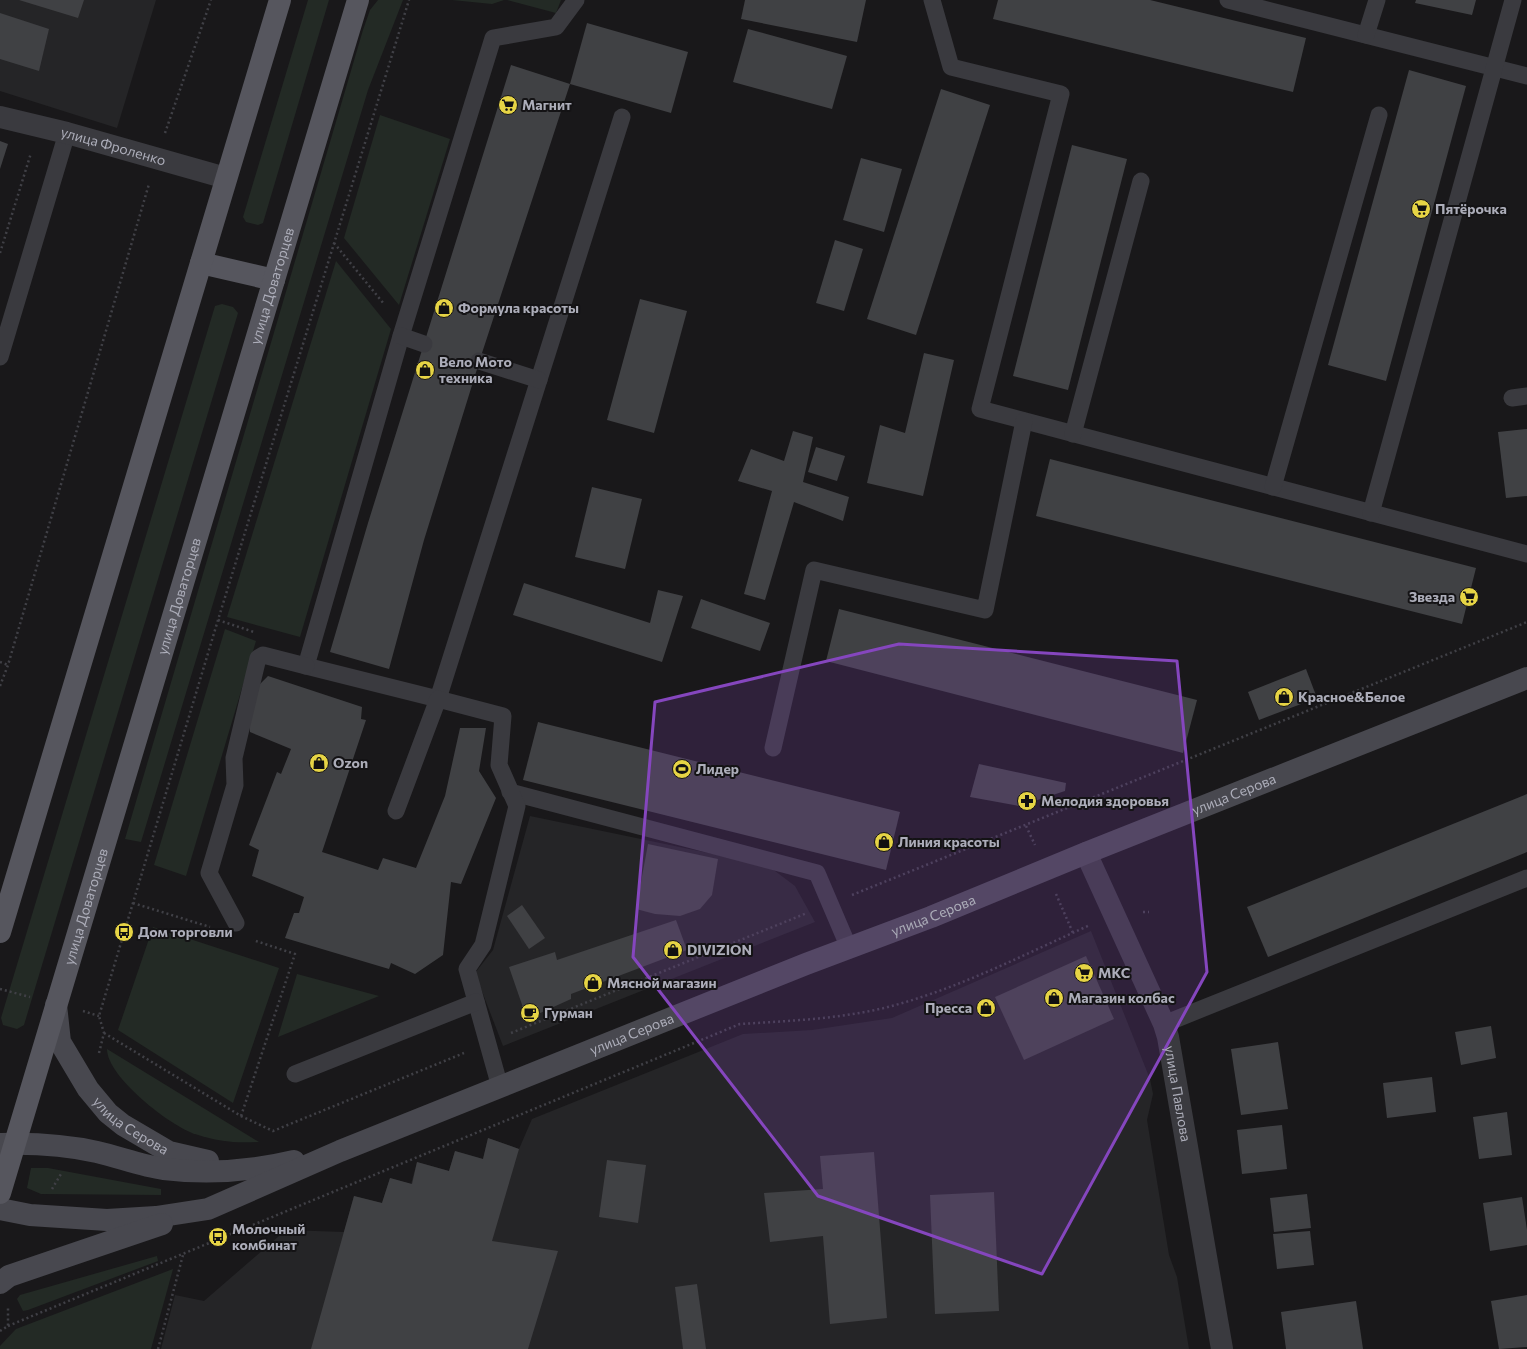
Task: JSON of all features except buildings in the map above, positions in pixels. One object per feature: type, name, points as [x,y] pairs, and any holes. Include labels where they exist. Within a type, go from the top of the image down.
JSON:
[{"type":"main road","points":[[0,932],[280,0]]},
{"type":"main road","name":"улица Доваторцев","points":[[0,1193],[7,1144],[56,1004],[274,280],[359,5]]},
{"type":"main road","points":[[201,263],[274,280]]},
{"type":"main road","name":"улица Серова","points":[[4,1279],[208,1209],[340,1151],[849,948],[931,918],[1086,853],[1527,678]]},
{"type":"main road","name":"улица Серова","points":[[56,1004],[60,1042],[88,1089],[108,1113],[123,1125],[169,1152],[212,1162],[270,1167]]},
{"type":"main road","name":"улица Серова","points":[[7,1144],[70,1147],[163,1169],[210,1172],[270,1167],[340,1151]]},
{"type":"main road","name":"улица Серова","points":[[0,1209],[30,1215],[107,1220],[156,1217],[208,1209]]},
{"type":"street","name":"улица Фроленко","points":[[0,116],[67,133],[226,178]]},
{"type":"street","name":"улица Павлова","points":[[1086,853],[1164,1024],[1168,1037],[1222,1349]]},
{"type":"lane","points":[[306,666],[402,332],[494,38],[556,26],[576,0]]},
{"type":"lane","points":[[932,0],[951,67],[1061,94],[980,409],[1527,554]]},
{"type":"lane","points":[[1228,0],[1527,76]]},
{"type":"lane","points":[[1366,35],[1377,0]]},
{"type":"lane","points":[[1371,513],[1513,0]]},
{"type":"lane","points":[[1273,487],[1379,115]]},
{"type":"lane","points":[[396,811],[438,699],[622,117]]},
{"type":"lane","points":[[0,357],[67,133]]},
{"type":"lane","points":[[1073,434],[1141,181]]},
{"type":"lane","points":[[402,332],[424,344]]},
{"type":"lane","points":[[480,361],[539,380]]},
{"type":"lane","points":[[773,748],[814,570],[985,610],[1024,421]]},
{"type":"lane","points":[[236,923],[210,873],[235,785],[234,758],[258,658],[263,655],[503,716],[499,765],[517,806],[483,945],[467,969],[500,1087]]},
{"type":"lane","points":[[510,792],[817,873],[849,948]]},
{"type":"lane","points":[[1164,1024],[1527,878]]},
{"type":"lane","points":[[296,1074],[476,1002]]},
{"type":"path","points":[[0,686],[8,665],[157,158],[211,0]]},
{"type":"path","points":[[88,1089],[104,1034],[99,1016],[409,0]]},
{"type":"path","points":[[0,253],[39,126]]},
{"type":"path","points":[[334,243],[402,332]]},
{"type":"path","points":[[0,662],[8,665]]},
{"type":"path","points":[[133,903],[214,928]]},
{"type":"path","points":[[0,1331],[8,1326],[740,1024],[814,1020],[884,1008],[961,983],[1114,915],[1149,912]]},
{"type":"path","points":[[241,1116],[295,954],[251,940]]},
{"type":"path","points":[[30,1215],[49,1195],[63,1171],[70,1147]]},
{"type":"path","points":[[158,1349],[183,1254]]},
{"type":"path","points":[[4,1279],[8,1326]]},
{"type":"highlighted area","points":[[899,644],[1177,661],[1207,972],[1042,1274],[818,1196],[633,957],[655,702]]},
{"type":"shaded area","points":[[0,0],[156,0],[117,128],[0,91]]},
{"type":"shaded area","points":[[308,0],[329,0],[263,223],[258,225],[246,222],[243,217]]},
{"type":"shaded area","points":[[378,0],[403,0],[368,90],[141,842],[125,839],[363,30],[370,10]]},
{"type":"shaded area","points":[[452,0],[504,0],[492,4]]},
{"type":"shaded area","points":[[507,0],[561,0],[556,13]]},
{"type":"shaded area","points":[[380,115],[450,139],[399,305],[344,238]]},
{"type":"shaded area","points":[[336,261],[391,329],[300,637],[227,617]]},
{"type":"shaded area","points":[[222,304],[233,307],[238,313],[24,1025],[17,1029],[3,1025],[1,1018],[215,306]]},
{"type":"shaded area","points":[[225,629],[256,641],[186,876],[154,865]]},
{"type":"shaded area","points":[[530,816],[767,865],[795,886],[815,922],[503,1046],[475,973],[493,950]]},
{"type":"shaded area","points":[[153,927],[279,968],[233,1103],[118,1030]]},
{"type":"shaded area","points":[[1091,931],[1150,1079],[1153,1094],[1147,1120],[1169,1255],[1177,1277],[1189,1349],[161,1349],[175,1295],[204,1301],[286,1230],[344,1232],[354,1196],[382,1203],[390,1178],[411,1184],[417,1162],[449,1171],[455,1151],[483,1159],[488,1138],[519,1149],[532,1119],[743,1034],[812,1030],[892,1018]]},
{"type":"shaded area","points":[[297,974],[379,996],[278,1037]]},
{"type":"shaded area","points":[[107,1049],[259,1142],[234,1142],[212,1139],[184,1129],[156,1111],[128,1086],[117,1073],[110,1060]]},
{"type":"shaded area","points":[[31,1168],[48,1168],[161,1189],[161,1195],[41,1194],[27,1188]]},
{"type":"shaded area","points":[[157,1256],[158,1261],[28,1310],[23,1311],[17,1299],[20,1295]]},
{"type":"shaded area","points":[[173,1269],[151,1349],[0,1349],[0,1346],[16,1329]]},
{"type":"place","name":"Магнит","points":[[508,105]]},
{"type":"place","name":"Пятёрочка","points":[[1421,209]]},
{"type":"place","name":"Формула красоты","points":[[444,308]]},
{"type":"place","name":"Вело Мото техника","points":[[425,370]]},
{"type":"place","name":"Звезда","points":[[1469,597]]},
{"type":"place","name":"Красное&Белое","points":[[1284,697]]},
{"type":"place","name":"Ozon","points":[[319,763]]},
{"type":"place","name":"Лидер","points":[[682,769]]},
{"type":"place","name":"Мелодия здоровья","points":[[1027,801]]},
{"type":"place","name":"Линия красоты","points":[[884,842]]},
{"type":"place","name":"Дом торговли","points":[[124,932]]},
{"type":"place","name":"DIVIZION","points":[[673,950]]},
{"type":"place","name":"МКС","points":[[1084,973]]},
{"type":"place","name":"Мясной магазин","points":[[593,983]]},
{"type":"place","name":"Магазин колбас","points":[[1054,998]]},
{"type":"place","name":"Пресса","points":[[986,1008]]},
{"type":"place","name":"Гурман","points":[[530,1013]]},
{"type":"place","name":"Молочный комбинат","points":[[218,1237]]}]
